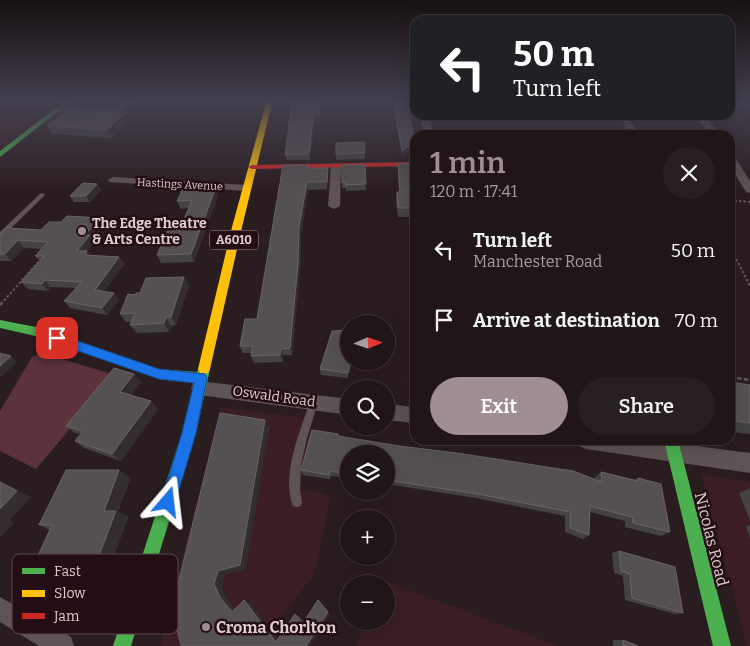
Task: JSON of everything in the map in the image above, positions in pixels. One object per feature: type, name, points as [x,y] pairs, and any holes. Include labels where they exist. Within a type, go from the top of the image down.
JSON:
[{"type":"main road","points":[[0,155],[28,133]]},
{"type":"main road","name":"A6010","points":[[151,554],[189,433],[260,133]]},
{"type":"main road","points":[[252,167],[410,164]]},
{"type":"main road","points":[[0,324],[41,333],[159,374],[200,383]]},
{"type":"main road","name":"Nicolas Road","points":[[673,446],[722,646]]},
{"type":"main road","name":"A6010","points":[[122,646],[126,634]]},
{"type":"street","points":[[334,206],[336,166]]},
{"type":"street","points":[[735,166],[750,190]]},
{"type":"street","name":"Hastings Avenue","points":[[112,180],[247,188]]},
{"type":"street","name":"Oswald Road","points":[[200,383],[340,406]]},
{"type":"street","points":[[395,413],[410,414]]},
{"type":"street","points":[[658,445],[673,446],[750,463]]},
{"type":"street","points":[[0,609],[12,616]]},
{"type":"street","points":[[42,634],[62,646]]},
{"type":"lane","points":[[0,236],[42,195]]},
{"type":"lane","points":[[297,502],[294,491],[298,453],[314,402]]},
{"type":"path","points":[[735,200],[750,202]]},
{"type":"path","points":[[735,257],[750,286]]},
{"type":"path","points":[[0,305],[42,258]]},
{"type":"path","points":[[735,378],[750,380]]},
{"type":"shaded area","points":[[0,133],[20,133],[6,145],[0,145]]},
{"type":"shaded area","points":[[42,353],[115,375],[36,469],[0,451],[0,411],[32,357]]},
{"type":"shaded area","points":[[221,407],[313,419],[300,488],[331,496],[315,573],[259,646],[160,646],[163,634],[178,634],[178,575]]},
{"type":"shaded area","points":[[701,474],[750,482],[750,646],[747,646]]},
{"type":"shaded area","points":[[395,585],[558,646],[356,646],[361,630],[395,630]]},
{"type":"building","points":[[288,133],[311,133],[309,154],[285,155]]},
{"type":"building","points":[[399,133],[410,133],[410,145],[402,151]]},
{"type":"building","points":[[364,142],[365,153],[336,154],[336,143]]},
{"type":"building","points":[[410,163],[410,208],[398,208],[397,192],[400,192],[398,164]]},
{"type":"building","points":[[283,165],[308,165],[307,168],[328,168],[327,182],[307,182],[299,227],[298,264],[290,348],[281,349],[280,355],[251,356],[253,346],[240,346],[245,319],[257,319]]},
{"type":"building","points":[[342,165],[365,165],[366,184],[345,185],[345,182],[342,183]]},
{"type":"building","points":[[83,183],[97,184],[86,196],[70,196]]},
{"type":"building","points":[[216,187],[191,254],[157,255],[170,225],[182,224],[192,200],[177,201],[183,189]]},
{"type":"building","points":[[67,216],[99,218],[85,235],[90,235],[77,251],[87,251],[85,255],[119,257],[95,290],[114,293],[102,308],[64,301],[82,282],[45,280],[42,284],[21,282],[44,256],[35,256],[48,242],[18,240],[5,254],[0,254],[0,235],[7,228],[41,230],[49,222],[61,222]]},
{"type":"building","points":[[184,277],[171,317],[166,317],[164,323],[130,325],[135,313],[120,314],[128,294],[135,295],[140,293],[146,278]]},
{"type":"building","points":[[332,331],[340,331],[340,370],[349,370],[348,373],[320,369]]},
{"type":"building","points":[[0,353],[11,356],[0,366]]},
{"type":"building","points":[[114,368],[134,374],[120,392],[151,401],[112,454],[75,441],[83,431],[66,426]]},
{"type":"building","points":[[735,383],[750,385],[750,423],[735,421]]},
{"type":"building","points":[[220,413],[265,420],[240,565],[218,571],[214,584],[220,597],[232,612],[244,600],[276,642],[295,614],[303,623],[318,600],[328,612],[306,646],[182,646],[178,633],[178,584]]},
{"type":"building","points":[[312,430],[393,445],[340,445],[340,473],[330,471],[329,475],[301,470]]},
{"type":"building","points":[[395,445],[573,471],[602,482],[601,472],[638,481],[638,478],[661,484],[670,532],[633,523],[632,517],[590,506],[589,535],[570,528],[570,512],[478,494],[395,481]]},
{"type":"building","points":[[66,470],[119,470],[104,511],[116,511],[100,554],[39,554],[52,525],[39,525]]},
{"type":"building","points":[[0,482],[17,491],[0,509]]},
{"type":"building","points":[[619,551],[675,567],[683,613],[632,598],[630,574],[621,571]]},
{"type":"building","points":[[623,640],[638,646],[623,646]]},
{"type":"traffic: fast","points":[[0,155],[28,133]]},
{"type":"traffic: fast","points":[[0,324],[41,333],[159,374],[201,378]]},
{"type":"traffic: fast","points":[[151,554],[189,433],[204,369]]},
{"type":"traffic: fast","points":[[672,445],[722,646]]},
{"type":"traffic: fast","points":[[122,646],[126,634]]},
{"type":"traffic: slow","points":[[204,369],[261,133]]},
{"type":"traffic: jam","points":[[252,167],[410,164]]},
{"type":"place","name":"The Edge Theatre & Arts Centre","points":[[82,231]]},
{"type":"place","name":"Croma Chorlton","points":[[206,627]]},
{"type":"route","points":[[57,338],[159,374],[201,378],[189,433],[168,502]]}]
